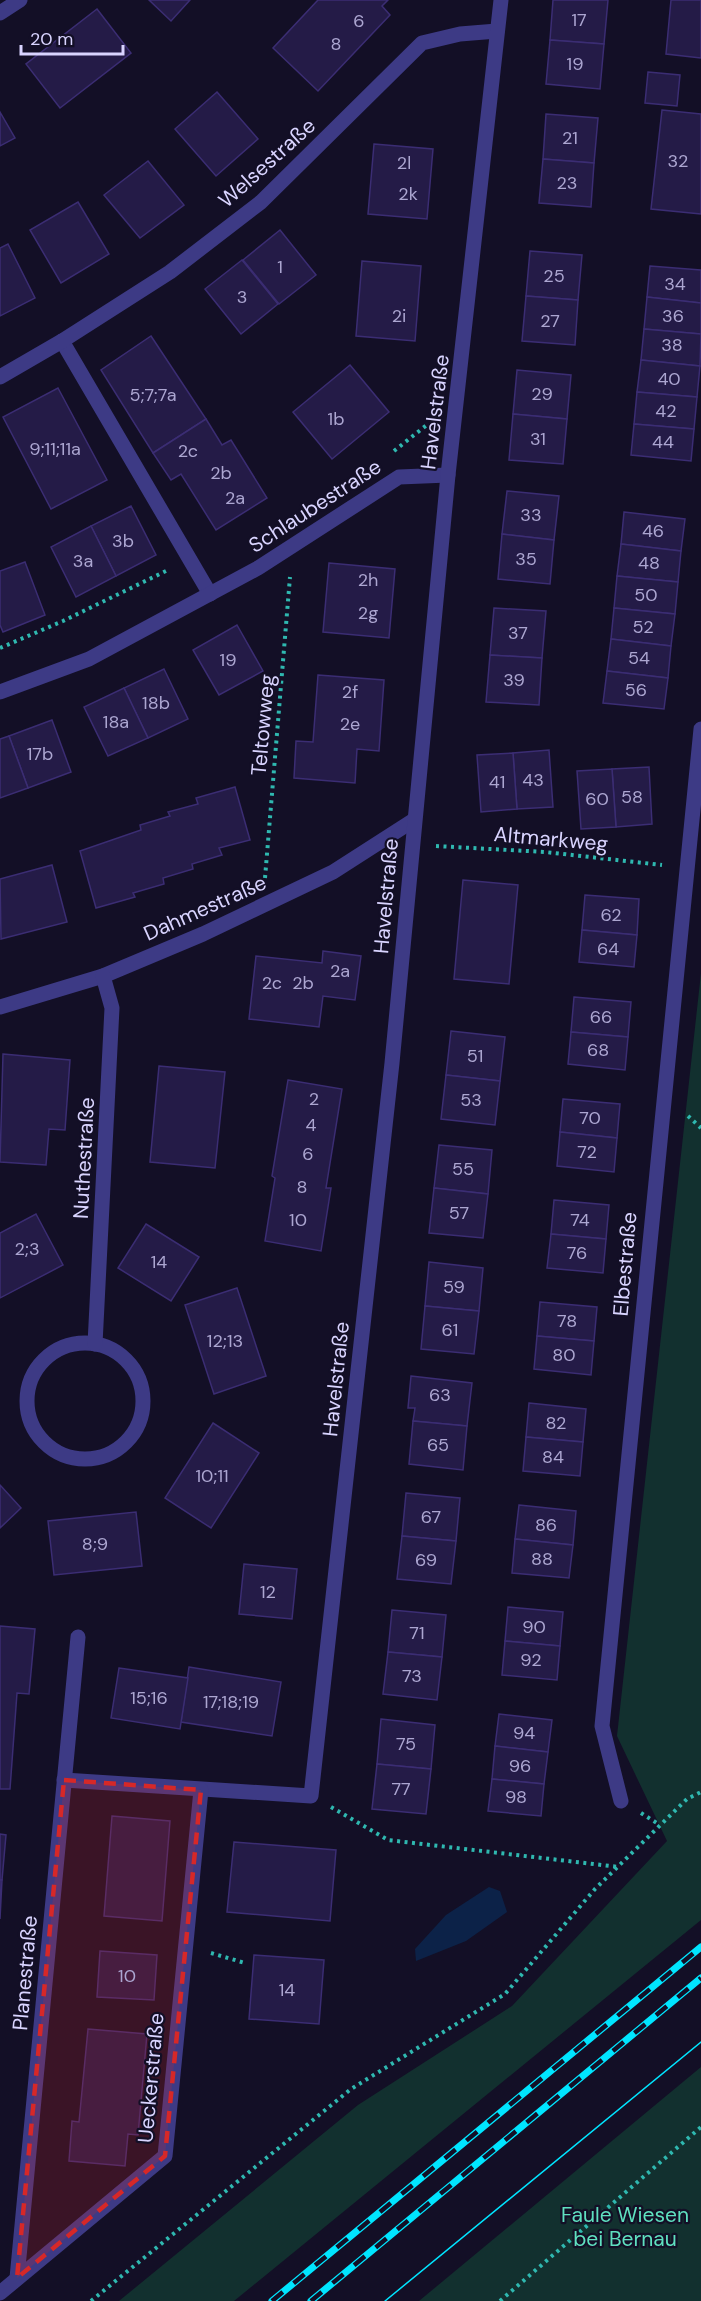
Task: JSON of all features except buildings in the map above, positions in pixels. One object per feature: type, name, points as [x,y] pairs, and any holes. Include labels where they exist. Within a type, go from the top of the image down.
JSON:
[{"type":"street","points":[[0,13],[20,0]]},
{"type":"street","name":"Havelstraße","points":[[311,1796],[390,1075],[448,475],[501,0]]},
{"type":"street","name":"Welsestraße","points":[[0,377],[62,341],[170,272],[261,202],[422,42],[460,34],[497,31]]},
{"type":"street","points":[[62,341],[210,594]]},
{"type":"street","name":"Schlaubestraße","points":[[0,692],[89,659],[210,594],[292,547],[399,477],[448,475]]},
{"type":"street","name":"Elbestraße","points":[[621,1801],[602,1726],[701,729]]},
{"type":"street","name":"Dahmestraße","points":[[0,1007],[103,976],[263,906],[333,872],[414,820]]},
{"type":"street","name":"Nuthestraße","points":[[95,1344],[112,1008],[103,976]]},
{"type":"street","points":[[77,1344],[95,1344],[114,1351],[130,1363],[140,1381],[142,1391],[140,1421],[130,1438],[115,1451],[96,1458],[76,1459],[58,1453],[38,1434],[27,1410],[27,1391],[34,1374],[44,1360],[59,1349],[77,1344]]},
{"type":"street","name":"Planestraße","points":[[17,2278],[78,1637]]},
{"type":"street","points":[[64,1780],[311,1796]]},
{"type":"street","name":"Ueckerstraße","points":[[0,2293],[165,2156],[201,1790]]},
{"type":"path","name":"Teltowweg","points":[[263,906],[292,547]]},
{"type":"path","points":[[0,648],[63,621],[190,559]]},
{"type":"path","name":"Altmarkweg","points":[[412,844],[545,852],[687,867]]},
{"type":"path","points":[[90,2301],[351,2089],[505,1995],[595,1889],[687,1799],[701,1792]]},
{"type":"path","points":[[311,1796],[388,1840],[620,1867]]},
{"type":"path","points":[[184,1945],[245,1963]]},
{"type":"path","points":[[500,2301],[701,2127]]},
{"type":"highlighted area","points":[[64,1780],[201,1790],[165,2156],[17,2278]]},
{"type":"green space","points":[[701,973],[701,1920],[234,2301],[119,2301],[358,2105],[512,2006],[667,1841],[617,1736]]},
{"type":"green space","name":"Faule Wiesen bei Bernau","points":[[701,2067],[701,2301],[419,2301]]},
{"type":"water","points":[[489,1887],[500,1891],[507,1912],[466,1941],[416,1961],[415,1949],[446,1915]]},
{"type":"tram line","points":[[385,2301],[701,2042]]},
{"type":"railway","points":[[272,2301],[701,1947]]},
{"type":"railway","points":[[311,2301],[701,1978]]}]
